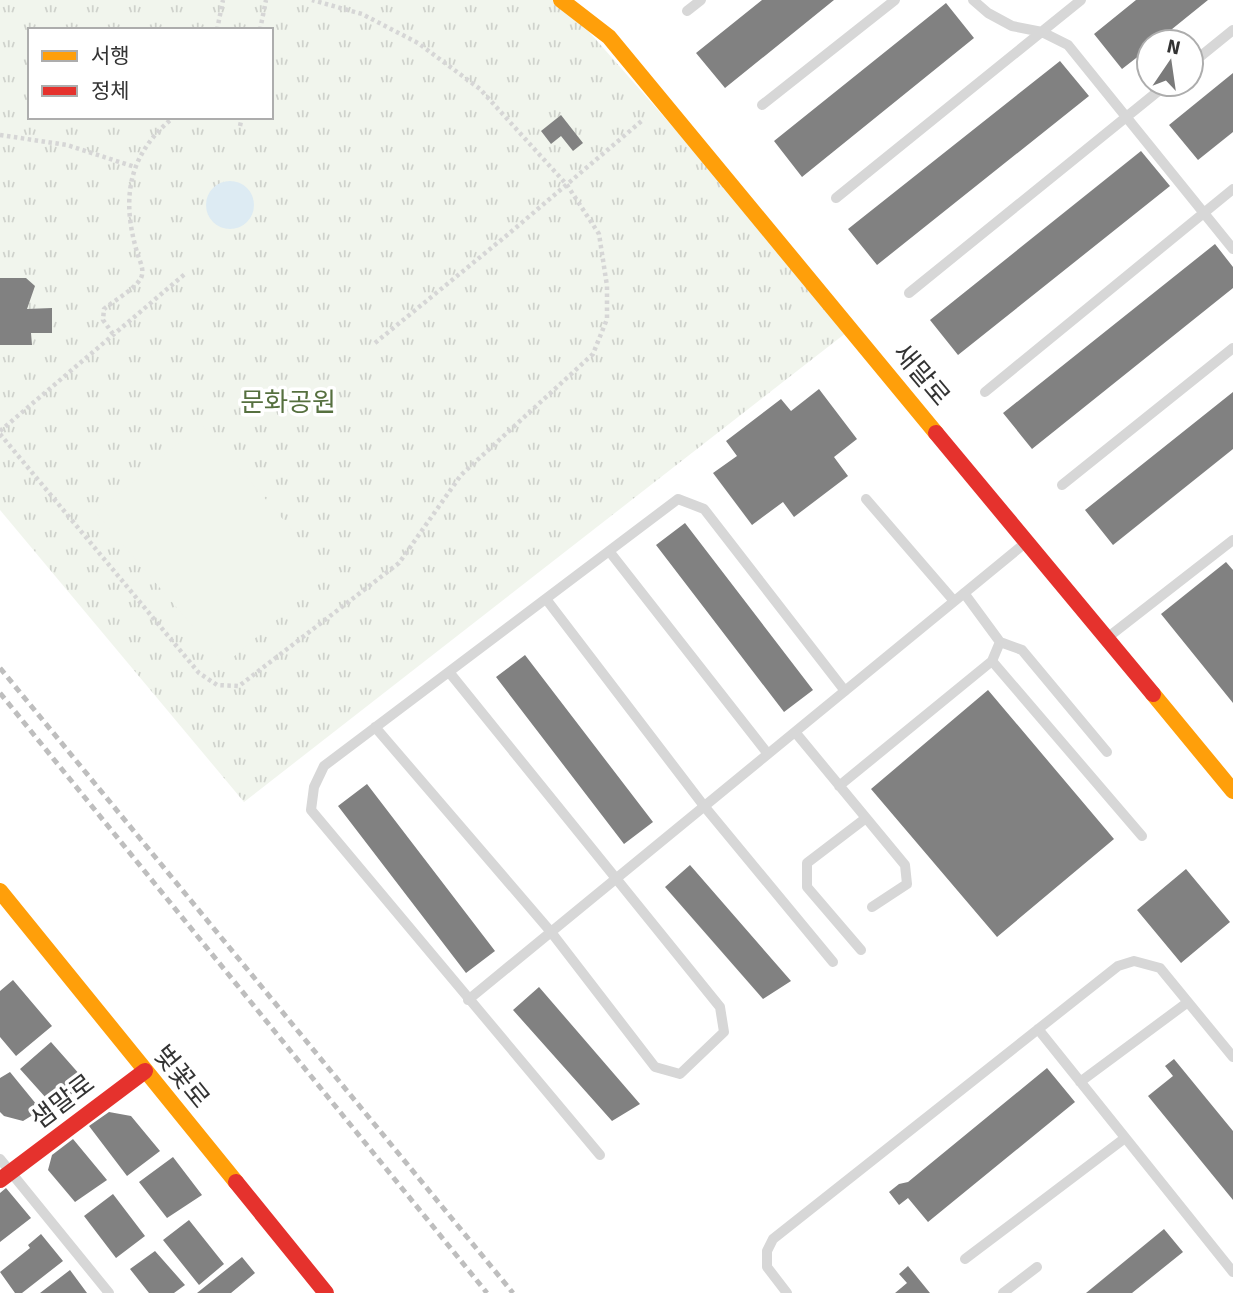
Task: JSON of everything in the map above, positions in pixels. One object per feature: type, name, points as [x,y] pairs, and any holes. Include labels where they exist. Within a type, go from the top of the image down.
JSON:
[{"type":"street","name":"새말로","points":[[561,0],[608,37],[1233,791]]},
{"type":"street","name":"벚꽃로","points":[[0,891],[326,1293]]},
{"type":"street","name":"샘말로","points":[[5,1176],[145,1072]]},
{"type":"lane","points":[[687,11],[701,0]]},
{"type":"lane","points":[[762,105],[895,0]]},
{"type":"lane","points":[[973,0],[988,13],[1012,26],[1042,32],[1068,45],[1233,248]]},
{"type":"lane","points":[[836,198],[1081,0]]},
{"type":"lane","points":[[1205,53],[1233,30]]},
{"type":"lane","points":[[909,293],[1150,98]]},
{"type":"lane","points":[[985,392],[1233,189]]},
{"type":"lane","points":[[1062,485],[1233,348]]},
{"type":"lane","points":[[600,1155],[311,810],[314,787],[324,766],[678,499],[704,509],[845,691]]},
{"type":"lane","points":[[866,499],[954,601]]},
{"type":"lane","points":[[1107,638],[1233,540]]},
{"type":"lane","points":[[468,1000],[1027,542]]},
{"type":"lane","points":[[610,551],[768,754]]},
{"type":"lane","points":[[964,593],[1000,642],[1022,650],[1107,752]]},
{"type":"lane","points":[[545,599],[704,806],[833,962]]},
{"type":"lane","points":[[839,786],[992,661],[1000,642]]},
{"type":"lane","points":[[992,661],[1142,836]]},
{"type":"lane","points":[[375,727],[551,932],[655,1067],[680,1074],[724,1032],[720,1007],[449,672]]},
{"type":"lane","points":[[795,732],[905,865],[907,884],[872,907]]},
{"type":"lane","points":[[862,950],[807,887],[807,863],[866,818]]},
{"type":"lane","points":[[787,1293],[767,1268],[767,1251],[773,1239],[1118,966],[1134,961],[1160,968],[1233,1057]]},
{"type":"lane","points":[[1080,1082],[1188,1002]]},
{"type":"lane","points":[[1038,1029],[1233,1272]]},
{"type":"lane","points":[[965,1259],[1125,1138]]},
{"type":"lane","points":[[0,1159],[5,1176],[109,1293]]},
{"type":"lane","points":[[1003,1293],[1037,1268]]},
{"type":"path","points":[[217,28],[223,0]]},
{"type":"path","points":[[260,28],[266,0]]},
{"type":"path","points":[[186,273],[0,433],[199,673],[217,685],[239,686],[399,563],[461,475],[593,354],[607,319],[607,286],[599,234],[567,185],[480,89],[418,43],[362,14],[312,0]]},
{"type":"path","points":[[375,343],[663,102]]},
{"type":"path","points":[[113,334],[103,320],[104,309],[140,280],[143,271],[130,226],[128,198],[135,167],[147,143],[172,119]]},
{"type":"path","points":[[240,126],[242,119]]},
{"type":"path","points":[[0,135],[67,145],[135,167]]},
{"type":"green space","name":"문화공원","points":[[0,0],[561,0],[851,329],[244,802],[0,510]]},
{"type":"green space","points":[[201,424],[330,574],[225,664],[96,513]]},
{"type":"shaded area","points":[[230,181],[239,182],[247,188],[253,196],[253,214],[247,222],[239,228],[230,229],[221,228],[213,222],[207,214],[206,205],[207,196],[213,188],[221,182]]},
{"type":"building","points":[[762,0],[834,0],[725,88],[696,53]]},
{"type":"building","points":[[1136,0],[1208,0],[1173,28],[1135,28],[1135,59],[1122,69],[1094,34]]},
{"type":"building","points":[[946,3],[974,38],[802,177],[774,141]]},
{"type":"building","points":[[1060,61],[1089,96],[877,265],[848,229]]},
{"type":"building","points":[[1233,73],[1233,132],[1198,160],[1169,125]]},
{"type":"building","points":[[561,115],[583,143],[573,151],[561,136],[551,144],[541,131]]},
{"type":"building","points":[[1141,151],[1170,186],[958,355],[930,320]]},
{"type":"building","points":[[1215,244],[1233,267],[1233,288],[1032,449],[1003,413]]},
{"type":"building","points":[[0,278],[26,278],[35,286],[27,309],[52,308],[52,333],[31,333],[32,345],[0,345]]},
{"type":"building","points":[[819,389],[857,439],[834,457],[848,476],[794,517],[783,502],[752,525],[713,473],[737,456],[726,441],[781,399],[791,411]]},
{"type":"building","points":[[1233,392],[1233,449],[1113,545],[1085,510]]},
{"type":"building","points":[[685,523],[813,690],[784,712],[656,545]]},
{"type":"building","points":[[1226,562],[1233,570],[1233,703],[1161,614]]},
{"type":"building","points":[[525,655],[653,822],[624,844],[496,677]]},
{"type":"building","points":[[988,690],[1114,839],[997,937],[871,789]]},
{"type":"building","points":[[367,784],[495,951],[466,973],[338,806]]},
{"type":"building","points":[[690,865],[791,981],[763,999],[665,887]]},
{"type":"building","points":[[1186,869],[1230,922],[1181,963],[1137,910]]},
{"type":"building","points":[[13,980],[52,1026],[16,1056],[0,1037],[0,991]]},
{"type":"building","points":[[539,987],[640,1104],[612,1121],[513,1010]]},
{"type":"building","points":[[51,1042],[81,1076],[81,1086],[55,1108],[20,1069]]},
{"type":"building","points":[[1174,1059],[1233,1131],[1233,1200],[1148,1096],[1173,1076],[1165,1066]]},
{"type":"building","points":[[1047,1068],[1075,1102],[928,1222],[908,1198],[899,1205],[889,1192],[899,1184],[908,1182]]},
{"type":"building","points":[[10,1072],[41,1110],[23,1121],[4,1116],[0,1112],[0,1078]]},
{"type":"building","points":[[109,1112],[131,1116],[160,1151],[127,1176],[89,1126]]},
{"type":"building","points":[[73,1139],[107,1180],[75,1202],[48,1170],[52,1155]]},
{"type":"building","points":[[173,1157],[202,1195],[167,1218],[139,1182]]},
{"type":"building","points":[[6,1188],[31,1218],[0,1242],[0,1193]]},
{"type":"building","points":[[113,1194],[145,1236],[116,1258],[84,1216]]},
{"type":"building","points":[[189,1220],[224,1264],[199,1285],[163,1240]]},
{"type":"building","points":[[1164,1229],[1183,1252],[1132,1293],[1086,1293]]},
{"type":"building","points":[[41,1234],[63,1261],[22,1293],[15,1293],[0,1272],[30,1248],[28,1245]]},
{"type":"building","points":[[155,1251],[185,1285],[174,1293],[149,1293],[130,1269]]},
{"type":"building","points":[[242,1257],[255,1273],[231,1293],[197,1293]]},
{"type":"building","points":[[908,1266],[930,1293],[895,1293],[907,1283],[899,1274]]},
{"type":"building","points":[[70,1270],[87,1293],[40,1293]]},
{"type":"railway","points":[[0,668],[513,1293]]},
{"type":"railway","points":[[0,693],[487,1293]]},
{"type":"traffic: slow","points":[[561,0],[609,37],[936,433]]},
{"type":"traffic: slow","points":[[1153,694],[1233,791]]},
{"type":"traffic: slow","points":[[0,891],[236,1182]]},
{"type":"traffic: jam","points":[[936,433],[1153,694]]},
{"type":"traffic: jam","points":[[0,1180],[145,1071]]},
{"type":"traffic: jam","points":[[236,1182],[326,1293]]}]
